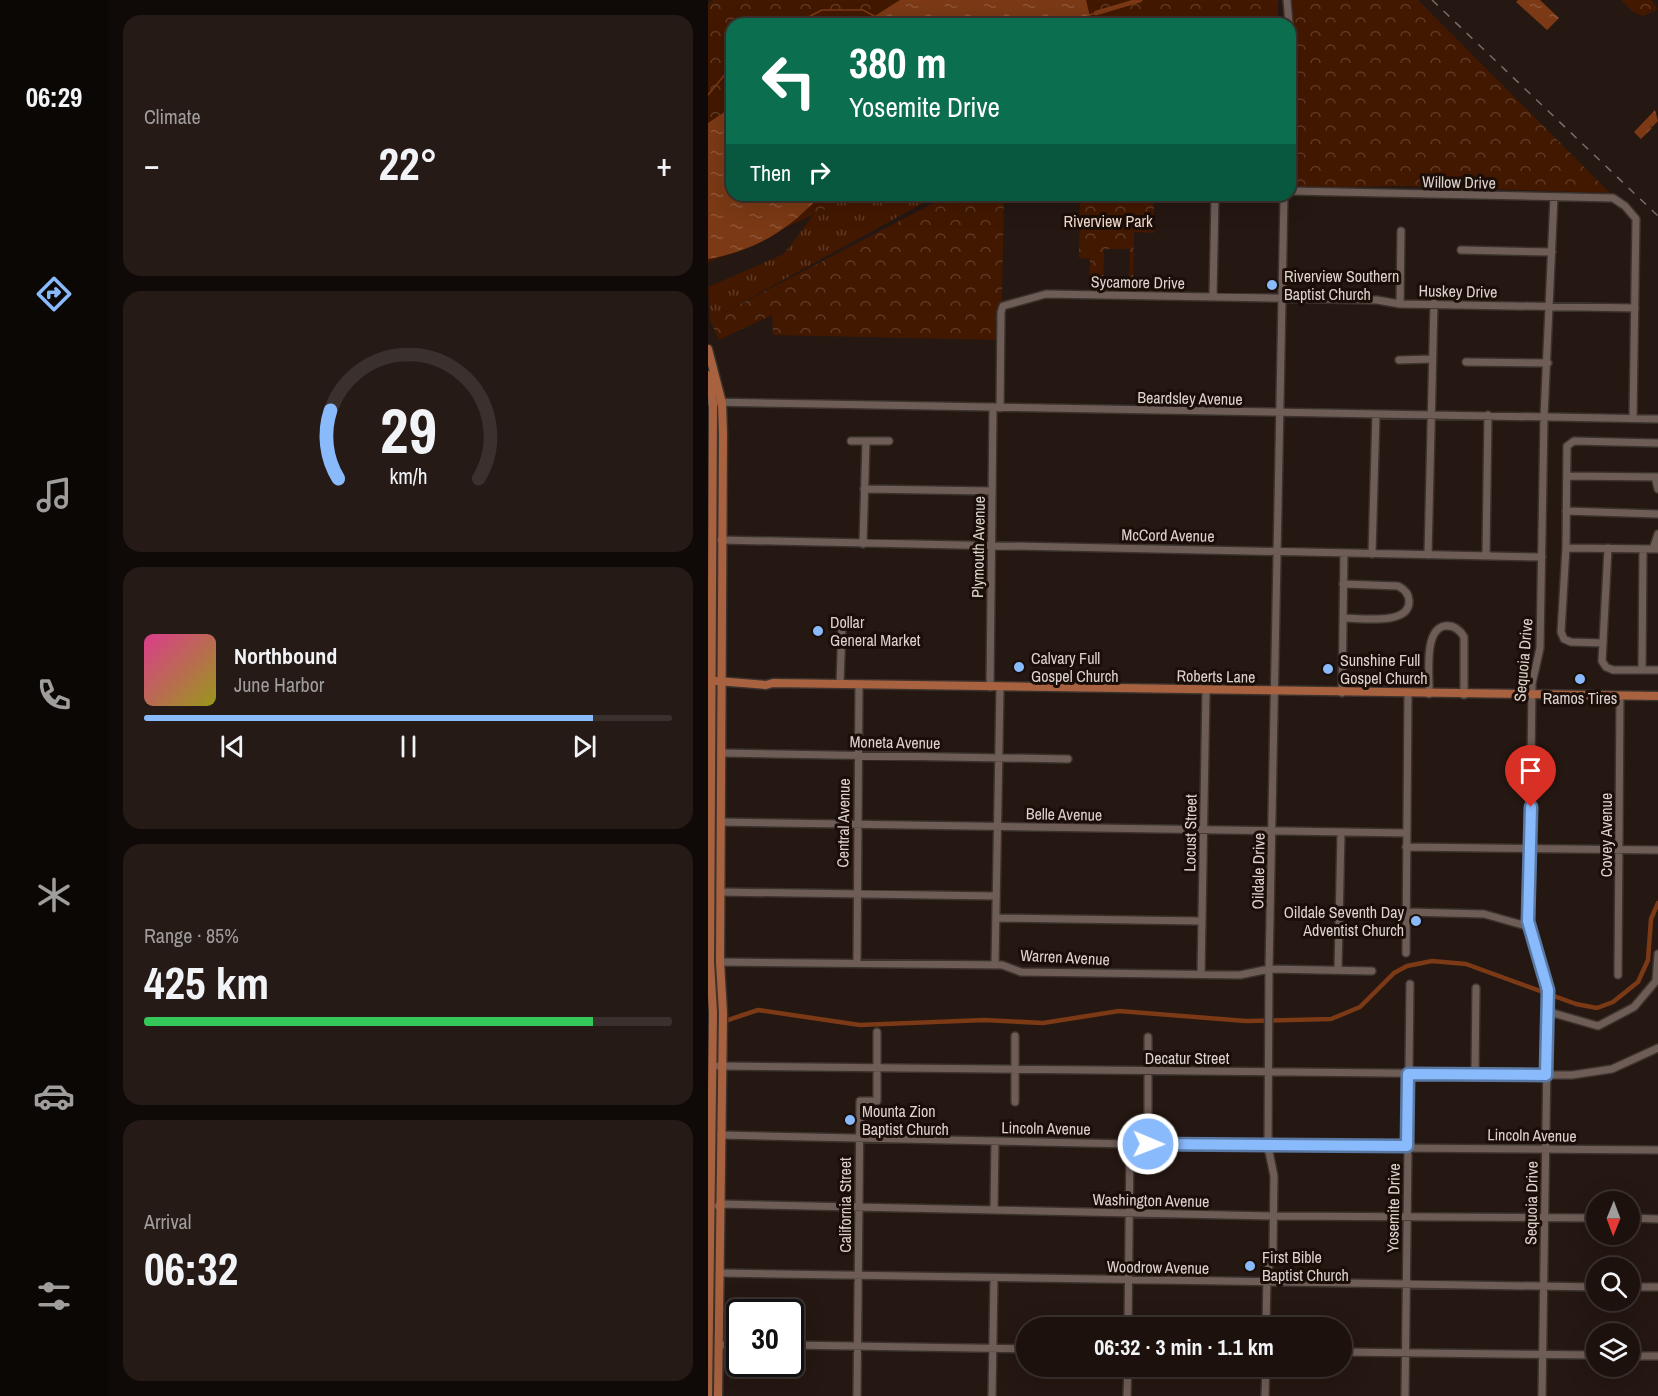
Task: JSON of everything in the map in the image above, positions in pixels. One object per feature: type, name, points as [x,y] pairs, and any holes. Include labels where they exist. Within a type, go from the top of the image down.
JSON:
[{"type":"main road","points":[[708,349],[714,403],[721,540],[724,682],[720,962],[723,1035],[718,1396]]},
{"type":"main road","points":[[708,375],[714,403],[709,542],[709,962],[713,1035],[709,1122],[708,1396]]},
{"type":"main road","points":[[711,518],[721,540]]},
{"type":"main road","points":[[709,542],[716,544],[721,557]]},
{"type":"main road","name":"Roberts Lane","points":[[710,681],[733,684],[1658,696]]},
{"type":"main road","points":[[710,753],[722,779]]},
{"type":"main road","points":[[710,941],[715,957],[720,962]]},
{"type":"main road","points":[[709,962],[715,965],[721,982]]},
{"type":"main road","points":[[709,1122],[717,1128],[721,1139]]},
{"type":"street","points":[[1287,0],[1288,18]]},
{"type":"street","name":"Willow Drive","points":[[1296,191],[1613,198],[1625,206],[1636,219],[1635,308]]},
{"type":"street","name":"Sequoia Drive","points":[[1542,1396],[1548,990],[1530,927],[1530,848],[1533,677],[1540,648],[1544,417],[1554,197]]},
{"type":"street","points":[[1213,297],[1215,201]]},
{"type":"street","name":"Oildale Drive","points":[[1266,1317],[1267,1283],[1273,1251],[1274,1216],[1274,1176],[1268,1147],[1269,969],[1284,201]]},
{"type":"street","points":[[1400,304],[1401,231]]},
{"type":"street","points":[[1461,250],[1552,252]]},
{"type":"street","name":"Sycamore Drive","points":[[1001,312],[1003,306],[1046,294],[1281,298]]},
{"type":"street","name":"Huskey Drive","points":[[1281,298],[1377,300],[1400,304],[1635,308]]},
{"type":"street","points":[[1428,555],[1434,303]]},
{"type":"street","points":[[1633,418],[1635,308]]},
{"type":"street","name":"Plymouth Avenue","points":[[990,687],[992,491],[1001,312]]},
{"type":"street","points":[[1398,360],[1432,359]]},
{"type":"street","points":[[1466,362],[1548,363]]},
{"type":"street","name":"Beardsley Avenue","points":[[714,403],[1658,418]]},
{"type":"street","points":[[1372,554],[1376,414]]},
{"type":"street","points":[[1486,555],[1488,415]]},
{"type":"street","points":[[851,441],[889,441]]},
{"type":"street","points":[[863,544],[866,441]]},
{"type":"street","points":[[1603,643],[1571,642],[1564,639],[1561,632],[1569,443],[1658,442]]},
{"type":"street","points":[[1567,476],[1656,477],[1658,489]]},
{"type":"street","points":[[864,489],[992,491]]},
{"type":"street","points":[[1566,512],[1658,514]]},
{"type":"street","points":[[1566,548],[1656,549],[1658,534]]},
{"type":"street","name":"McCord Avenue","points":[[721,540],[1542,557]]},
{"type":"street","points":[[1608,548],[1602,661],[1606,667],[1658,670]]},
{"type":"street","points":[[1642,670],[1643,549]]},
{"type":"street","points":[[1342,693],[1344,553]]},
{"type":"street","points":[[1343,584],[1398,586],[1406,591],[1409,604],[1403,615],[1394,618],[1343,618]]},
{"type":"street","points":[[840,684],[842,626]]},
{"type":"street","points":[[1429,694],[1431,639],[1435,631],[1447,626],[1455,628],[1464,637],[1464,695]]},
{"type":"street","name":"Central Avenue","points":[[857,963],[859,684]]},
{"type":"street","points":[[995,965],[1000,688]]},
{"type":"street","name":"Locust Street","points":[[1200,974],[1206,691]]},
{"type":"street","points":[[1406,953],[1408,694]]},
{"type":"street","name":"Covey Avenue","points":[[1618,975],[1620,696]]},
{"type":"street","name":"Moneta Avenue","points":[[722,753],[1068,759]]},
{"type":"street","name":"Belle Avenue","points":[[721,822],[1406,833]]},
{"type":"street","points":[[1338,970],[1341,832]]},
{"type":"street","points":[[1406,847],[1658,850]]},
{"type":"street","points":[[721,892],[996,896]]},
{"type":"street","points":[[1407,912],[1484,914],[1530,927]]},
{"type":"street","points":[[996,918],[1202,921]]},
{"type":"street","points":[[1546,1011],[1598,1026],[1634,1007],[1656,981],[1658,954]]},
{"type":"street","name":"Warren Avenue","points":[[720,962],[995,965],[1021,972],[1240,975],[1269,969],[1372,971]]},
{"type":"street","name":"Yosemite Drive","points":[[1405,1396],[1410,984]]},
{"type":"street","points":[[1475,1075],[1476,988]]},
{"type":"street","name":"California Street","points":[[857,1396],[860,1101],[877,1101],[877,1032]]},
{"type":"street","points":[[1015,1036],[1015,1102]]},
{"type":"street","points":[[1148,1037],[1148,1144]]},
{"type":"street","name":"Decatur Street","points":[[711,1066],[1546,1075],[1601,1072],[1626,1064],[1658,1048]]},
{"type":"street","name":"Lincoln Avenue","points":[[721,1139],[859,1137],[1268,1147],[1407,1146],[1658,1150]]},
{"type":"street","points":[[994,1209],[995,1141]]},
{"type":"street","points":[[1128,1317],[1130,1144]]},
{"type":"street","points":[[709,1216],[720,1204]]},
{"type":"street","name":"Washington Avenue","points":[[720,1204],[1274,1216],[1586,1218]]},
{"type":"street","points":[[1640,1218],[1658,1219]]},
{"type":"street","name":"Woodrow Avenue","points":[[720,1273],[1586,1287]]},
{"type":"street","points":[[992,1396],[994,1278]]},
{"type":"street","points":[[1640,1287],[1658,1287]]},
{"type":"street","points":[[719,1345],[726,1345]]},
{"type":"street","points":[[804,1346],[1016,1349]]},
{"type":"street","points":[[1352,1352],[1586,1355]]},
{"type":"street","points":[[1640,1356],[1658,1356]]},
{"type":"street","points":[[1127,1396],[1128,1377]]},
{"type":"street","points":[[1265,1396],[1266,1377]]},
{"type":"green space","points":[[713,0],[1278,0],[1278,18],[726,18],[726,201],[843,201],[708,263],[708,4]]},
{"type":"green space","points":[[1284,0],[1418,0],[1610,193],[1403,186],[1296,188],[1296,18],[1284,18]]},
{"type":"green space","points":[[1621,0],[1651,0],[1658,9],[1643,16],[1633,12]]},
{"type":"green space","points":[[927,201],[710,320],[708,287],[784,254],[822,203]]},
{"type":"green space","points":[[938,201],[1004,201],[1001,340],[773,335],[772,315],[719,340],[710,320]]},
{"type":"green space","name":"Riverview Park","points":[[1080,201],[1154,201],[1154,233],[1134,232],[1133,289],[1129,289],[1130,249],[1104,249],[1103,288],[1089,288],[1090,259],[1079,258]]},
{"type":"water","points":[[900,0],[1086,0],[1090,18],[872,18]]},
{"type":"water","points":[[1518,0],[1540,0],[1559,18],[1547,30],[1516,2]]},
{"type":"water","points":[[1655,110],[1658,121],[1652,127],[1649,125],[1652,128],[1641,139],[1634,132]]},
{"type":"water","points":[[726,111],[726,201],[815,201],[794,221],[768,238],[740,251],[708,259],[708,123]]},
{"type":"waterway","points":[[1096,13],[1140,0]]},
{"type":"waterway","points":[[807,18],[822,10],[863,10],[876,17]]},
{"type":"waterway","points":[[1089,15],[1096,13]]},
{"type":"waterway","points":[[708,95],[726,73]]},
{"type":"waterway","points":[[722,1022],[758,1010],[860,1025],[984,1020],[1043,1023],[1119,1011],[1246,1021],[1331,1019],[1360,1007],[1394,973],[1407,966],[1432,961],[1466,964],[1576,1004],[1597,1008],[1613,1002],[1638,982],[1648,960],[1651,919],[1658,903]]},
{"type":"railway","points":[[1432,0],[1658,216]]},
{"type":"place","name":"Riverview Southern Baptist Church","points":[[1272,285]]},
{"type":"place","name":"Dollar General Market","points":[[818,631]]},
{"type":"place","name":"Calvary Full Gospel Church","points":[[1019,667]]},
{"type":"place","name":"Sunshine Full Gospel Church","points":[[1328,669]]},
{"type":"place","name":"Ramos Tires","points":[[1580,679]]},
{"type":"place","name":"Oildale Seventh Day Adventist Church","points":[[1416,921]]},
{"type":"place","name":"Mounta Zion Baptist Church","points":[[850,1120]]},
{"type":"place","name":"First Bible Baptist Church","points":[[1250,1266]]},
{"type":"route","points":[[1148,1144],[1268,1147],[1407,1146],[1408,1074],[1546,1075],[1548,990],[1528,921],[1531,807]]}]
